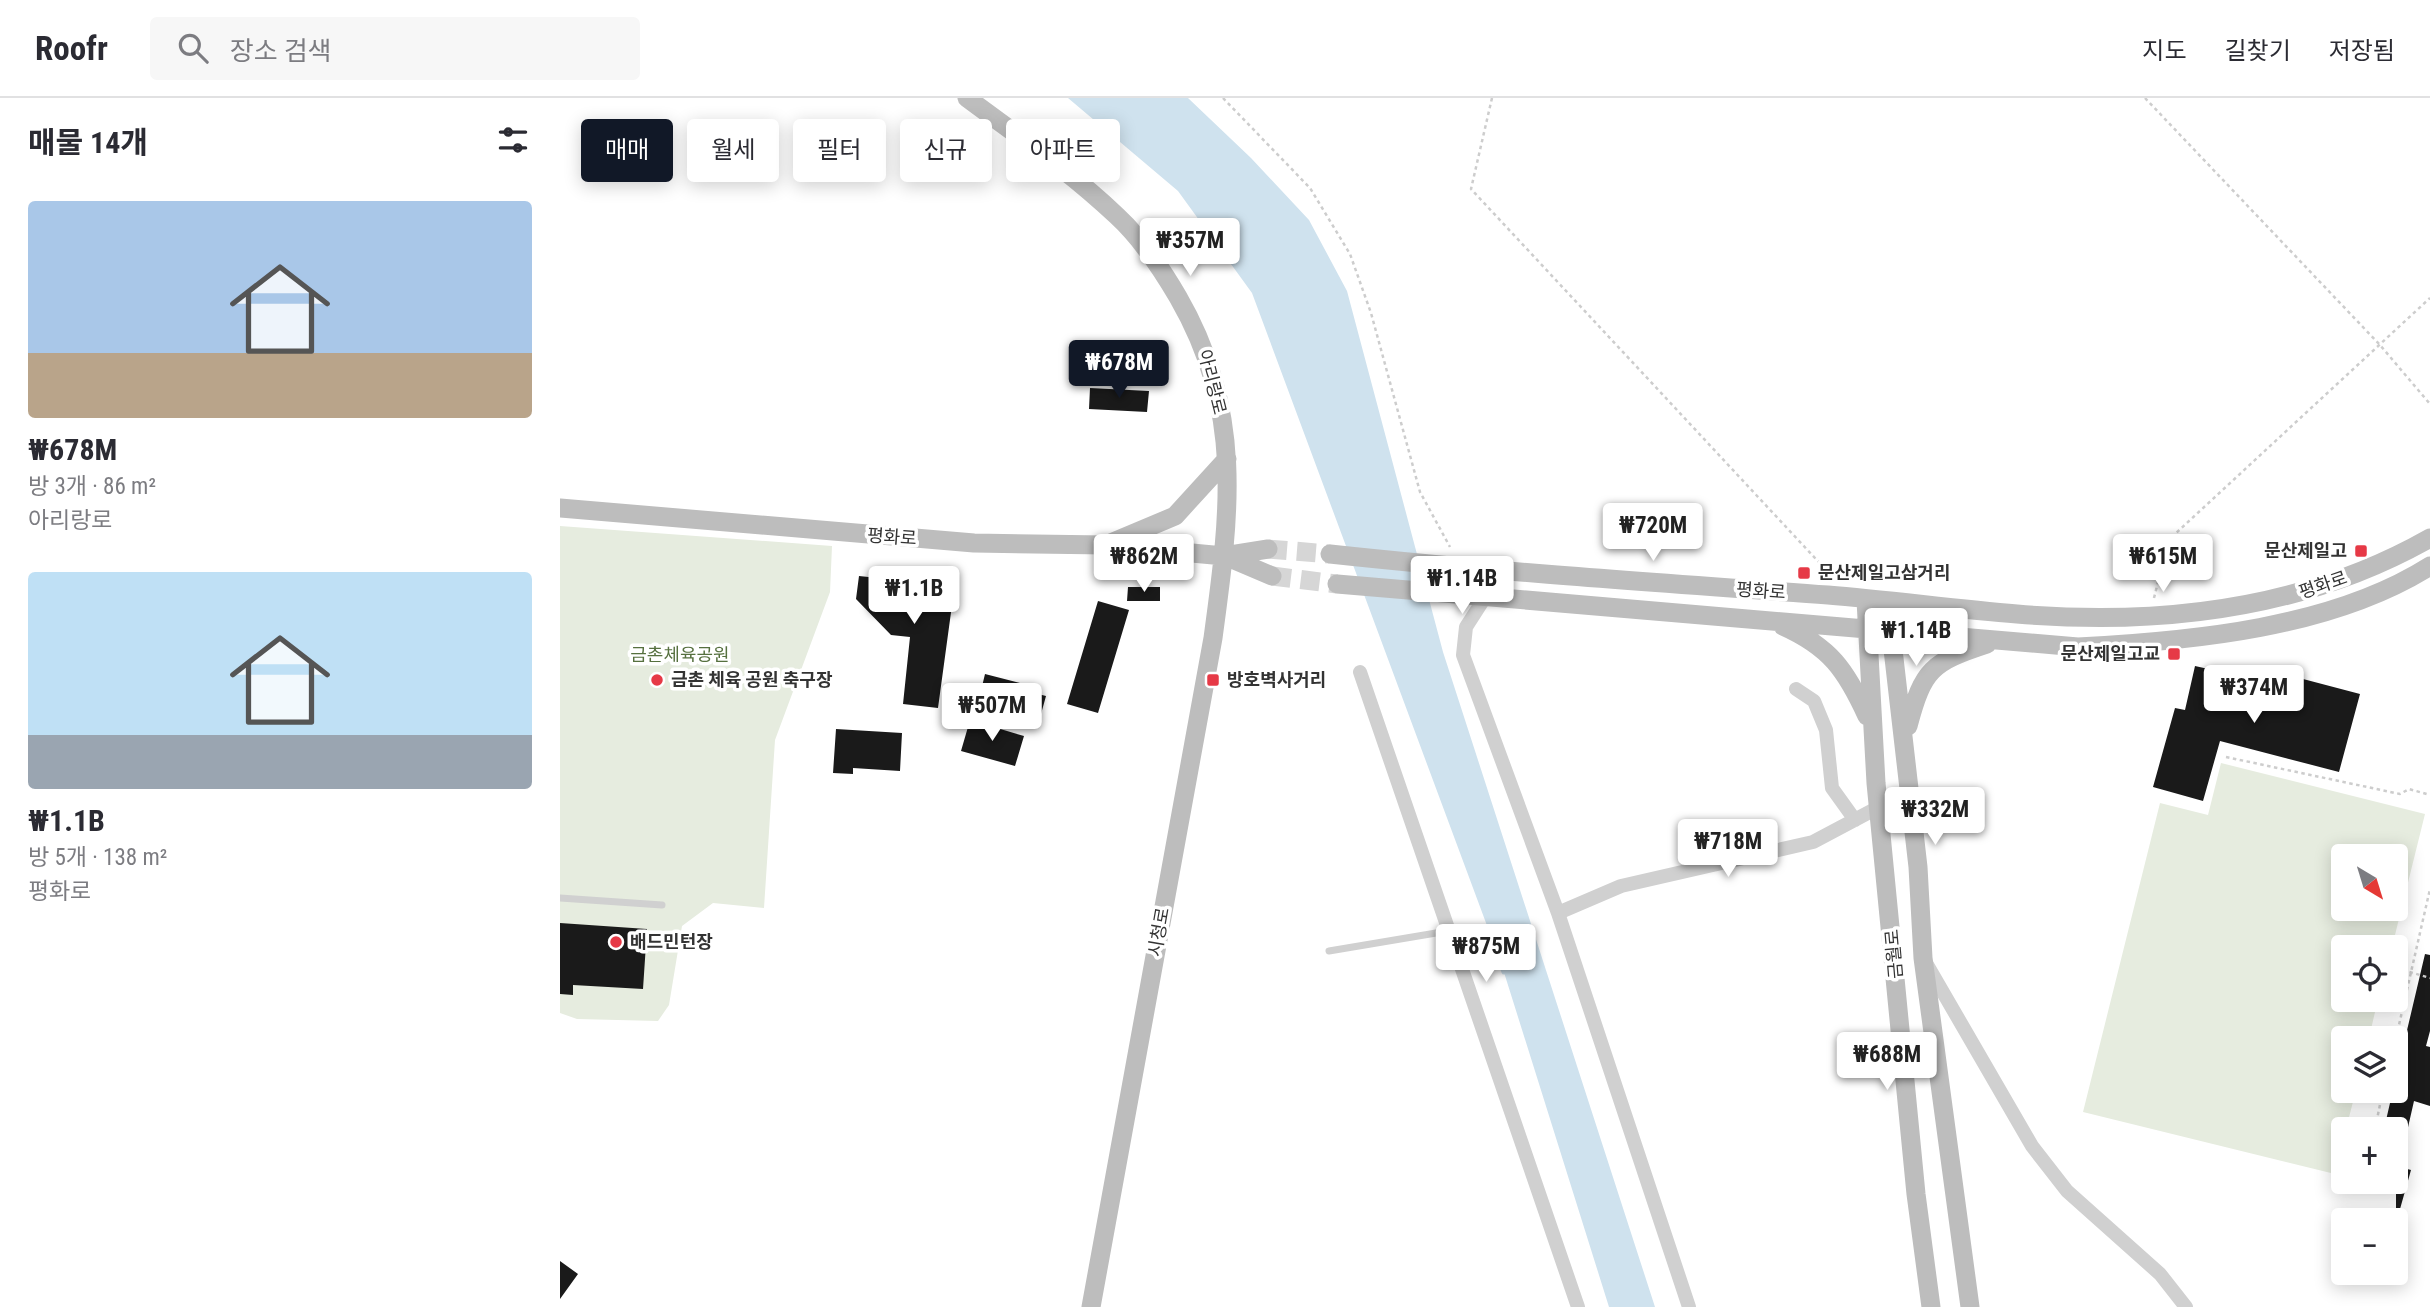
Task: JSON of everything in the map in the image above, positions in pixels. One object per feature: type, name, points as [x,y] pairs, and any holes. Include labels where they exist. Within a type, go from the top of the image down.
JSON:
[{"type":"main road","name":"아리랑로","points":[[967,98],[1071,175],[1119,217],[1166,276],[1199,333],[1219,395],[1227,459],[1224,556]]},
{"type":"main road","points":[[1106,545],[1175,516],[1227,459]]},
{"type":"main road","name":"평화로","points":[[560,508],[962,542],[1106,545],[1224,556],[1268,549]]},
{"type":"main road","name":"평화로","points":[[1330,554],[1436,566],[1830,595],[2021,614],[2150,615],[2276,600],[2331,584],[2430,538]]},
{"type":"main road","name":"평화로","points":[[1224,556],[1272,576]]},
{"type":"main road","name":"시청로","points":[[1091,1307],[1213,638],[1224,556]]},
{"type":"main road","name":"평화로","points":[[1337,584],[1484,599],[2078,647],[2211,636],[2341,607],[2430,566]]},
{"type":"main road","name":"금월로","points":[[1866,600],[1879,807],[1916,1194],[1931,1307]]},
{"type":"main road","name":"금월로","points":[[1892,601],[1891,632],[1905,737],[1905,779],[1917,867],[1923,958],[1970,1307]]},
{"type":"main road","points":[[1773,621],[1798,633],[1838,662],[1874,731]]},
{"type":"main road","points":[[1905,737],[1917,691],[1932,669],[1946,658],[1997,640]]},
{"type":"street","points":[[1484,599],[1466,626],[1463,655],[1558,913],[1689,1307]]},
{"type":"street","points":[[1360,672],[1578,1307]]},
{"type":"street","points":[[1796,689],[1814,701],[1826,730],[1832,788],[1854,820]]},
{"type":"street","points":[[1558,913],[1621,886],[1813,842],[1879,807]]},
{"type":"street","points":[[1923,958],[2032,1146],[2067,1191],[2160,1275],[2186,1307]]},
{"type":"lane","points":[[560,898],[662,905]]},
{"type":"lane","points":[[1329,951],[1449,931]]},
{"type":"path","points":[[1223,98],[1310,188],[1350,254],[1371,313],[1420,492],[1448,546],[1459,551]]},
{"type":"path","points":[[1492,98],[1471,189],[1828,572],[1830,595]]},
{"type":"path","points":[[2145,98],[2380,345],[2430,404]]},
{"type":"path","points":[[2150,615],[2164,558],[2175,534],[2430,298]]},
{"type":"path","points":[[2226,758],[2400,794],[2409,789],[2430,795]]},
{"type":"path","points":[[2399,1026],[2430,890]]},
{"type":"path","points":[[2408,972],[2430,978]]},
{"type":"green space","name":"금촌체육공원","points":[[560,526],[832,546],[830,592],[775,740],[764,908],[713,903],[682,926],[669,1005],[658,1021],[577,1019],[560,1013]]},
{"type":"green space","points":[[2221,763],[2425,814],[2408,883],[2408,844],[2331,844],[2331,921],[2398,921],[2395,935],[2331,935],[2331,1012],[2375,1012],[2372,1026],[2331,1026],[2331,1103],[2353,1103],[2349,1117],[2331,1117],[2331,1173],[2083,1112],[2160,803],[2208,815]]},
{"type":"water","points":[[1068,98],[1188,98],[1251,158],[1309,220],[1347,291],[1443,652],[1655,1307],[1609,1307],[1502,966],[1252,293],[1178,191],[1120,142],[1120,119],[1093,119]]},
{"type":"building","points":[[1090,388],[1149,391],[1147,412],[1089,409]]},
{"type":"building","points":[[898,571],[949,577],[949,582],[955,583],[938,708],[903,704],[910,637],[891,635],[856,599],[859,576],[897,580]]},
{"type":"building","points":[[1128,587],[1160,587],[1160,601],[1127,601]]},
{"type":"building","points":[[1098,601],[1129,610],[1098,713],[1067,704]]},
{"type":"building","points":[[2195,666],[2253,679],[2257,667],[2360,694],[2339,772],[2220,741],[2203,801],[2153,787],[2175,708],[2185,710]]},
{"type":"building","points":[[985,674],[1036,687],[1034,693],[1046,696],[1041,714],[979,699]]},
{"type":"building","points":[[970,720],[1024,736],[1015,766],[961,751]]},
{"type":"building","points":[[836,729],[902,733],[900,771],[853,768],[853,774],[833,773]]},
{"type":"building","points":[[560,923],[647,929],[643,989],[573,985],[573,995],[560,994]]},
{"type":"building","points":[[2425,954],[2430,955],[2430,1031],[2426,1046],[2430,1047],[2430,1106],[2414,1101],[2408,1127],[2408,1117],[2387,1117],[2390,1103],[2408,1103],[2408,1026]]},
{"type":"building","points":[[2396,1194],[2404,1194],[2400,1208],[2396,1208]]},
{"type":"building","points":[[560,1261],[578,1274],[560,1299]]},
{"type":"waterway","points":[[1489,932],[1504,972]]},
{"type":"tunnel","points":[[1268,549],[1330,554]]},
{"type":"tunnel","points":[[1272,576],[1337,584]]},
{"type":"place","name":"문산제일고","points":[[2361,551]]},
{"type":"place","name":"문산제일고삼거리","points":[[1804,573]]},
{"type":"place","name":"문산제일고교","points":[[2174,654]]},
{"type":"place","name":"금촌 체육 공원 축구장","points":[[657,680]]},
{"type":"place","name":"방호벽사거리","points":[[1213,680]]},
{"type":"place","name":"배드민턴장","points":[[616,942]]}]
